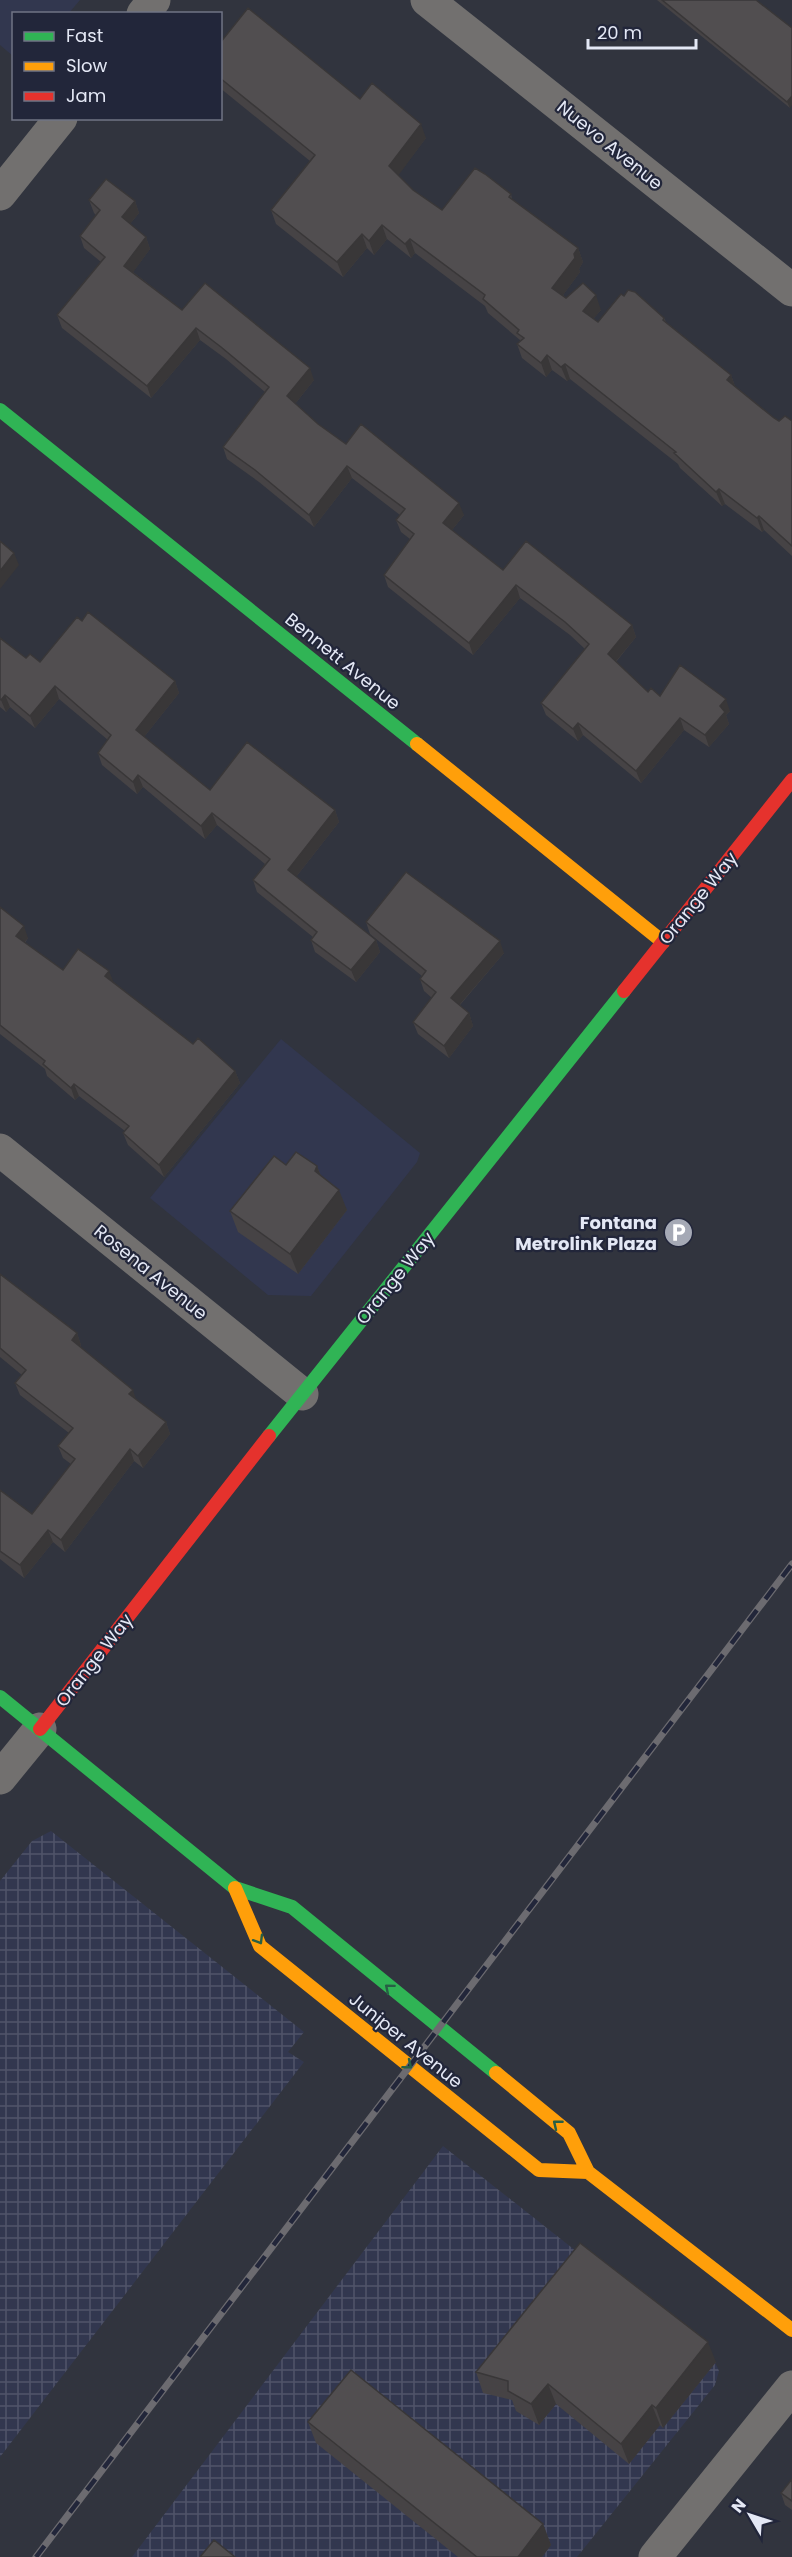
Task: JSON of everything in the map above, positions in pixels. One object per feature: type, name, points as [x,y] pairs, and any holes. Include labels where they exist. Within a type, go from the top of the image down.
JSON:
[{"type":"street","points":[[145,12],[154,0]]},
{"type":"street","name":"Nuevo Avenue","points":[[427,0],[792,290]]},
{"type":"street","points":[[0,194],[59,120]]},
{"type":"street","name":"Bennett Avenue","points":[[0,410],[663,942]]},
{"type":"street","name":"Orange Way","points":[[0,1778],[302,1394],[792,780]]},
{"type":"street","name":"Rosena Avenue","points":[[0,1150],[302,1394]]},
{"type":"street","name":"Juniper Avenue","points":[[0,1697],[235,1888],[292,1907],[569,2133],[588,2172],[792,2330]]},
{"type":"street","name":"Juniper Avenue","points":[[235,1888],[260,1946],[539,2170],[588,2172]]},
{"type":"street","points":[[655,2557],[792,2387]]},
{"type":"shaded area","points":[[0,0],[80,0],[70,12],[12,12],[12,55],[0,45]]},
{"type":"shaded area","points":[[281,1039],[420,1153],[417,1162],[311,1296],[268,1295],[150,1198]]},
{"type":"shaded area","points":[[51,1831],[304,2032],[288,2052],[304,2062],[0,2457],[0,1881],[32,1841]]},
{"type":"shaded area","points":[[443,2146],[714,2360],[719,2371],[715,2385],[577,2557],[132,2557]]},
{"type":"building","points":[[662,0],[756,0],[792,28],[792,96],[787,102]]},
{"type":"building","points":[[248,8],[360,99],[372,83],[421,124],[389,166],[413,190],[442,210],[475,168],[485,174],[511,194],[509,197],[578,248],[574,254],[575,258],[552,288],[566,298],[583,283],[596,295],[583,311],[598,322],[621,294],[624,296],[628,290],[635,292],[664,318],[663,320],[731,375],[727,380],[774,418],[779,421],[785,416],[792,421],[792,546],[759,516],[757,518],[719,489],[716,492],[674,453],[676,452],[565,364],[561,367],[547,355],[541,363],[517,344],[524,338],[517,333],[519,330],[483,299],[485,295],[410,239],[405,244],[382,225],[369,241],[362,234],[337,262],[271,210],[315,155],[222,80],[222,40]]},
{"type":"building","points":[[106,179],[135,201],[122,217],[146,237],[124,266],[182,310],[205,283],[310,368],[287,396],[318,424],[346,444],[361,424],[459,503],[443,523],[503,570],[526,541],[632,625],[608,654],[648,692],[651,688],[660,696],[680,665],[726,699],[720,706],[725,712],[705,735],[680,718],[636,771],[578,723],[573,729],[541,703],[589,644],[565,622],[516,585],[469,643],[384,575],[414,534],[396,520],[405,509],[347,466],[309,515],[255,470],[223,447],[269,387],[221,347],[196,328],[147,386],[57,315],[105,257],[80,236],[100,210],[89,200]]},
{"type":"building","points":[[0,541],[14,553],[0,571]]},
{"type":"building","points":[[88,612],[175,681],[136,730],[210,790],[247,742],[335,810],[288,870],[376,940],[351,970],[311,940],[317,932],[253,880],[270,859],[212,813],[201,826],[138,775],[133,782],[98,753],[111,735],[55,686],[30,716],[5,695],[0,699],[0,638],[26,658],[30,654],[40,662],[77,617],[82,621]]},
{"type":"building","points":[[406,872],[500,941],[451,998],[469,1013],[444,1046],[413,1022],[436,992],[420,979],[426,971],[366,922]]},
{"type":"building","points":[[0,907],[24,926],[16,936],[63,970],[78,949],[109,971],[105,976],[193,1044],[198,1038],[235,1071],[159,1165],[123,1133],[129,1126],[74,1084],[71,1088],[43,1064],[45,1061],[0,1025]]},
{"type":"building","points":[[296,1152],[317,1166],[315,1171],[339,1190],[290,1254],[230,1211],[274,1156],[286,1165]]},
{"type":"building","points":[[0,1274],[77,1333],[72,1340],[133,1390],[129,1394],[166,1422],[138,1456],[130,1449],[61,1540],[48,1530],[20,1565],[0,1551],[0,1490],[32,1514],[75,1459],[58,1446],[73,1428],[15,1383],[26,1370],[0,1348]]},
{"type":"building","points":[[580,2243],[708,2342],[656,2408],[652,2405],[621,2444],[548,2384],[531,2404],[508,2391],[508,2381],[476,2372]]},
{"type":"building","points":[[351,2370],[543,2524],[518,2557],[477,2557],[308,2422]]},
{"type":"building","points":[[792,2479],[792,2501],[781,2493]]},
{"type":"building","points":[[214,2540],[235,2557],[200,2557]]},
{"type":"railway","points":[[36,2557],[792,1564]]},
{"type":"traffic: fast","points":[[0,410],[417,744]]},
{"type":"traffic: fast","points":[[269,1436],[624,991]]},
{"type":"traffic: fast","points":[[0,1697],[235,1888],[292,1907],[496,2073]]},
{"type":"traffic: slow","points":[[417,744],[663,942]]},
{"type":"traffic: slow","points":[[235,1888],[260,1946],[539,2170],[588,2172]]},
{"type":"traffic: slow","points":[[496,2073],[569,2133],[588,2172],[792,2330]]},
{"type":"traffic: jam","points":[[624,991],[792,780]]},
{"type":"traffic: jam","points":[[40,1729],[269,1436]]},
{"type":"place","name":"Fontana Metrolink Plaza","points":[[678,1232]]}]
